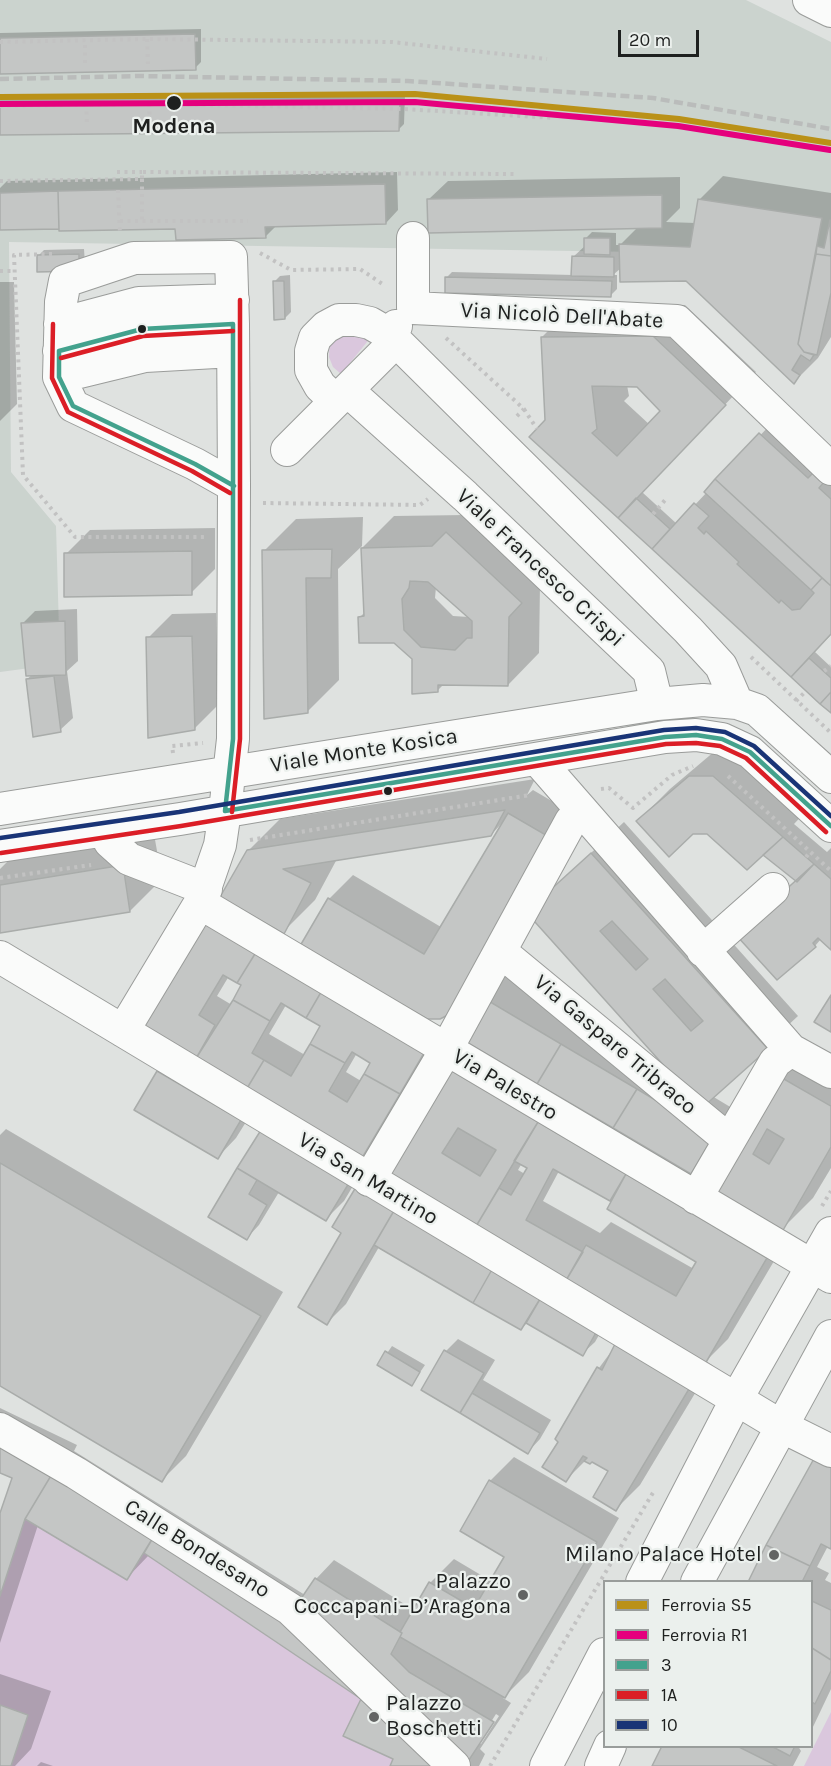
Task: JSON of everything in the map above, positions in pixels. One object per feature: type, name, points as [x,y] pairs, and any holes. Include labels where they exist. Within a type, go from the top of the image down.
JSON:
[{"type":"street","points":[[809,0],[831,11]]},
{"type":"street","points":[[286,450],[341,396],[392,337],[412,308],[413,238]]},
{"type":"street","points":[[60,338],[135,280],[233,313]]},
{"type":"street","name":"Via Nicolò Dell'Abate","points":[[412,308],[677,321],[831,470]]},
{"type":"street","points":[[60,338],[142,329],[233,313]]},
{"type":"street","points":[[123,1031],[203,896],[220,845],[233,739],[244,494],[233,313]]},
{"type":"street","name":"Viale Francesco Crispi","points":[[392,337],[370,323],[339,320],[326,327],[315,338],[311,351],[311,370],[320,386],[341,396],[450,484],[649,670],[657,704]]},
{"type":"street","points":[[392,337],[688,630],[721,666],[737,703]]},
{"type":"street","points":[[60,338],[73,406],[195,464],[244,494]]},
{"type":"street","points":[[657,704],[703,700],[737,703],[764,716],[831,777]]},
{"type":"street","name":"Viale Monte Kosica","points":[[0,809],[657,704]]},
{"type":"street","name":"Viale Monte Kosica","points":[[0,846],[225,811],[665,736],[696,735],[722,739],[750,752],[831,826]]},
{"type":"street","points":[[537,759],[568,807],[703,951],[791,1050],[831,1072]]},
{"type":"street","points":[[369,1180],[446,1050],[500,951],[568,807]]},
{"type":"street","name":"Via Palestro","points":[[104,831],[110,842],[129,859],[203,896],[446,1050],[821,1271]]},
{"type":"street","points":[[703,951],[773,889]]},
{"type":"street","name":"Via Gaspare Tribraco","points":[[500,951],[729,1140]]},
{"type":"street","name":"Via San Martino","points":[[0,957],[781,1426],[831,1451]]},
{"type":"street","points":[[696,1198],[775,1062],[791,1050]]},
{"type":"street","points":[[643,1580],[737,1398],[821,1271],[831,1233]]},
{"type":"street","points":[[698,1580],[831,1336]]},
{"type":"street","name":"Calle Bondesano","points":[[0,1429],[76,1473],[290,1609],[454,1766]]},
{"type":"street","points":[[546,1766],[603,1656]]},
{"type":"street","points":[[601,1766],[609,1748]]},
{"type":"path","points":[[147,39],[148,64]]},
{"type":"path","points":[[0,42],[147,39],[392,42],[547,59]]},
{"type":"path","points":[[85,41],[85,63]]},
{"type":"path","points":[[86,104],[87,125]]},
{"type":"path","points":[[149,104],[150,123]]},
{"type":"path","points":[[0,106],[149,104],[404,109],[554,118]]},
{"type":"path","points":[[117,172],[513,174]]},
{"type":"path","points":[[142,172],[142,221]]},
{"type":"path","points":[[0,181],[142,178]]},
{"type":"path","points":[[118,190],[120,230]]},
{"type":"path","points":[[120,221],[248,221]]},
{"type":"path","points":[[14,255],[23,475],[75,537],[211,537]]},
{"type":"path","points":[[0,272],[14,271]]},
{"type":"path","points":[[524,409],[537,429]]},
{"type":"path","points":[[244,494],[420,505],[450,484]]},
{"type":"path","points":[[653,514],[666,499]]},
{"type":"path","points":[[824,671],[831,666]]},
{"type":"path","points":[[796,701],[806,691]]},
{"type":"path","points":[[568,807],[609,788],[633,808],[683,769],[700,766]]},
{"type":"path","points":[[725,773],[831,871]]},
{"type":"path","points":[[806,857],[810,852]]},
{"type":"shaded area","points":[[0,0],[746,0],[831,42],[831,278],[699,253],[9,242],[11,472],[56,526],[60,664],[0,672]]},
{"type":"shaded area","points":[[336,334],[371,337],[341,374],[333,367],[329,357],[330,341]]},
{"type":"shaded area","points":[[25,1519],[127,1580],[144,1553],[361,1699],[343,1736],[393,1759],[390,1766],[11,1766],[28,1715],[0,1705],[0,1596]]},
{"type":"shaded area","points":[[831,1712],[831,1766],[804,1766]]},
{"type":"building","points":[[195,34],[196,70],[0,74],[0,38]]},
{"type":"building","points":[[216,99],[400,102],[399,131],[0,135],[0,101]]},
{"type":"building","points":[[385,184],[386,224],[265,227],[266,238],[176,240],[175,229],[59,231],[58,191]]},
{"type":"building","points":[[58,191],[59,229],[0,230],[0,193]]},
{"type":"building","points":[[662,195],[662,228],[428,233],[427,199]]},
{"type":"building","points":[[698,199],[822,218],[798,344],[804,352],[814,355],[810,361],[801,355],[792,370],[800,375],[794,384],[686,281],[620,282],[619,244],[690,247]]},
{"type":"building","points":[[830,220],[831,256],[816,254],[817,246],[824,248]]},
{"type":"building","points":[[584,238],[610,238],[610,255],[584,254]]},
{"type":"building","points":[[79,254],[79,271],[37,272],[37,255]]},
{"type":"building","points":[[816,254],[831,256],[831,293],[817,355],[804,352],[798,344]]},
{"type":"building","points":[[572,256],[614,257],[614,277],[571,276]]},
{"type":"building","points":[[445,277],[612,281],[611,297],[445,293]]},
{"type":"building","points":[[273,281],[284,281],[285,319],[274,320]]},
{"type":"building","points":[[653,336],[726,405],[618,518],[529,437],[545,420],[541,337]],"holes":[[[592,386],[637,387],[660,411],[617,456],[592,433],[597,429]]]},
{"type":"building","points":[[759,433],[808,478],[814,472],[825,481],[819,488],[831,499],[831,586],[715,479]]},
{"type":"building","points":[[715,479],[822,578],[811,590],[704,492]]},
{"type":"building","points":[[636,498],[670,529],[652,549],[618,518]]},
{"type":"building","points":[[694,503],[709,516],[698,528],[704,534],[706,531],[779,603],[781,600],[792,610],[800,609],[814,593],[811,590],[822,578],[831,586],[831,634],[791,677],[652,549]]},
{"type":"building","points":[[446,532],[522,603],[509,617],[508,686],[438,685],[438,692],[412,694],[412,659],[394,643],[359,643],[358,617],[364,616],[361,548],[432,546]],"holes":[[[410,581],[428,582],[472,621],[472,638],[467,638],[455,650],[421,647],[404,630],[402,599],[409,588]]]},
{"type":"building","points":[[332,549],[331,578],[306,578],[308,713],[264,719],[262,550]]},
{"type":"building","points":[[192,551],[192,595],[64,597],[64,553]]},
{"type":"building","points":[[65,621],[66,675],[26,676],[21,623]]},
{"type":"building","points":[[192,636],[195,730],[148,738],[146,637]]},
{"type":"building","points":[[809,658],[831,678],[831,692],[820,704],[791,677]]},
{"type":"building","points":[[54,676],[61,732],[33,737],[26,679]]},
{"type":"building","points":[[831,692],[831,713],[820,704]]},
{"type":"building","points":[[689,776],[713,776],[783,837],[747,870],[707,834],[693,834],[669,857],[636,821]]},
{"type":"building","points":[[505,810],[491,836],[283,869],[311,883],[284,934],[220,897],[247,850]]},
{"type":"building","points":[[508,813],[551,838],[448,1015],[440,1019],[427,1019],[300,946],[328,898],[424,954]]},
{"type":"building","points":[[783,837],[814,864],[797,882],[763,855]]},
{"type":"building","points":[[591,853],[768,1049],[702,1108],[526,912]],"holes":[[[612,921],[648,959],[636,970],[600,931]],[[665,979],[703,1021],[691,1031],[653,989]]]},
{"type":"building","points":[[814,864],[831,879],[831,950],[818,938],[813,943],[816,947],[777,980],[736,935]]},
{"type":"building","points":[[123,865],[130,912],[0,933],[0,885]]},
{"type":"building","points":[[206,917],[258,949],[237,983],[223,975],[199,1015],[215,1025],[195,1060],[140,1028]]},
{"type":"building","points":[[258,949],[324,987],[306,1018],[281,1003],[270,1021],[233,1000],[241,985],[237,983]]},
{"type":"building","points":[[324,987],[427,1048],[400,1094],[364,1074],[370,1063],[352,1052],[345,1063],[310,1044],[320,1026],[306,1018]]},
{"type":"building","points":[[831,995],[831,1032],[814,1022]]},
{"type":"building","points":[[482,997],[561,1044],[537,1084],[458,1037]]},
{"type":"building","points":[[233,1000],[270,1021],[252,1053],[264,1060],[246,1090],[195,1060]]},
{"type":"building","points":[[310,1044],[345,1063],[329,1091],[347,1102],[364,1074],[400,1094],[362,1158],[246,1090],[264,1060],[291,1076]]},
{"type":"building","points":[[561,1044],[637,1089],[613,1128],[537,1084]]},
{"type":"building","points":[[447,1068],[538,1122],[475,1228],[383,1173]],"holes":[[[458,1128],[496,1150],[480,1176],[442,1153]]]},
{"type":"building","points":[[157,1071],[241,1120],[218,1159],[134,1110]]},
{"type":"building","points":[[777,1075],[831,1106],[831,1147],[782,1232],[709,1190]],"holes":[[[767,1129],[784,1139],[769,1164],[753,1154]]]},
{"type":"building","points":[[637,1089],[714,1135],[691,1174],[613,1128]]},
{"type":"building","points":[[538,1122],[626,1174],[610,1201],[553,1169],[526,1220],[583,1252],[565,1282],[475,1228],[499,1188],[511,1195],[527,1168],[514,1161]]},
{"type":"building","points":[[261,1130],[349,1183],[326,1221],[237,1168]]},
{"type":"building","points":[[0,1163],[261,1316],[162,1482],[0,1386]]},
{"type":"building","points":[[237,1168],[257,1180],[249,1194],[267,1205],[247,1240],[208,1217]]},
{"type":"building","points":[[626,1174],[767,1258],[705,1364],[565,1282],[586,1245],[676,1296],[696,1262],[607,1209]]},
{"type":"building","points":[[356,1187],[395,1209],[327,1325],[298,1307],[341,1233],[332,1227]]},
{"type":"building","points":[[395,1209],[494,1266],[473,1303],[374,1245]]},
{"type":"building","points":[[494,1266],[543,1294],[521,1330],[473,1303]]},
{"type":"building","points":[[543,1294],[599,1327],[583,1356],[526,1323]]},
{"type":"building","points":[[615,1344],[689,1389],[616,1511],[593,1497],[608,1471],[592,1462],[590,1464],[584,1461],[587,1458],[583,1456],[566,1482],[542,1467],[558,1442],[555,1439],[597,1367],[602,1370]]},
{"type":"building","points":[[444,1350],[484,1373],[460,1413],[421,1390]]},
{"type":"building","points":[[385,1351],[420,1372],[412,1386],[377,1365]]},
{"type":"building","points":[[472,1393],[540,1433],[528,1454],[460,1413]]},
{"type":"building","points":[[0,1443],[55,1469],[25,1519],[0,1596],[0,1513],[12,1478],[0,1473]]},
{"type":"building","points":[[816,1455],[831,1463],[831,1549],[821,1544],[810,1566],[766,1545]]},
{"type":"building","points":[[55,1469],[157,1531],[127,1580],[25,1519]]},
{"type":"building","name":"Palazzo Coccapani–D’Aragona","points":[[489,1480],[597,1542],[505,1698],[400,1637],[402,1633],[400,1632],[429,1582],[474,1608],[504,1557],[460,1531]]},
{"type":"building","points":[[157,1531],[285,1612],[361,1699],[144,1553]]},
{"type":"building","name":"Milano Palace Hotel","points":[[766,1545],[810,1566],[803,1580],[749,1580]]},
{"type":"building","points":[[315,1578],[402,1633],[391,1654],[409,1672],[494,1722],[465,1766],[296,1606]]},
{"type":"building","name":"Milano Palace Hotel","points":[[813,1601],[831,1610],[831,1660],[813,1649]]},
{"type":"building","points":[[813,1649],[831,1660],[831,1671],[815,1704],[813,1703]]},
{"type":"building","name":"Palazzo Boschetti","points":[[361,1699],[449,1766],[390,1766],[393,1759],[343,1736]]},
{"type":"building","points":[[0,1705],[28,1715],[11,1766],[0,1766]]},
{"type":"building","points":[[661,1748],[741,1748],[777,1766],[652,1766]]},
{"type":"building","points":[[775,1748],[794,1748],[790,1756]]},
{"type":"railway","points":[[0,79],[139,76],[408,81],[653,98],[831,129]]},
{"type":"rail line","name":"S5","points":[[0,97],[415,94],[679,119],[831,143]]},
{"type":"rail line","name":"R1","points":[[0,104],[415,102],[678,126],[830,150]]},
{"type":"transit line","name":"1A","points":[[232,812],[240,739],[240,300]]},
{"type":"transit line","name":"1A","points":[[53,324],[52,378],[68,412],[192,471],[230,493]]},
{"type":"transit line","name":"3","points":[[59,351],[142,329],[233,324]]},
{"type":"transit line","name":"3","points":[[225,811],[233,739],[233,324]]},
{"type":"transit line","name":"1A","points":[[61,358],[143,336],[233,331]]},
{"type":"transit line","name":"3","points":[[59,351],[59,377],[73,406],[195,464],[234,486]]},
{"type":"transit line","name":"10","points":[[0,838],[179,812],[664,730],[696,728],[725,732],[754,746],[831,816]]},
{"type":"transit line","name":"3","points":[[225,811],[665,737],[696,735],[722,739],[750,752],[831,826]]},
{"type":"transit line","name":"1A","points":[[1,853],[181,826],[666,744],[696,743],[720,746],[746,758],[826,832]]},
{"type":"place","name":"Modena","points":[[174,103]]},
{"type":"place","name":"Milano Palace Hotel","points":[[774,1555]]},
{"type":"place","name":"Palazzo Coccapani–D’Aragona","points":[[523,1595]]},
{"type":"place","name":"Palazzo Boschetti","points":[[374,1717]]}]
